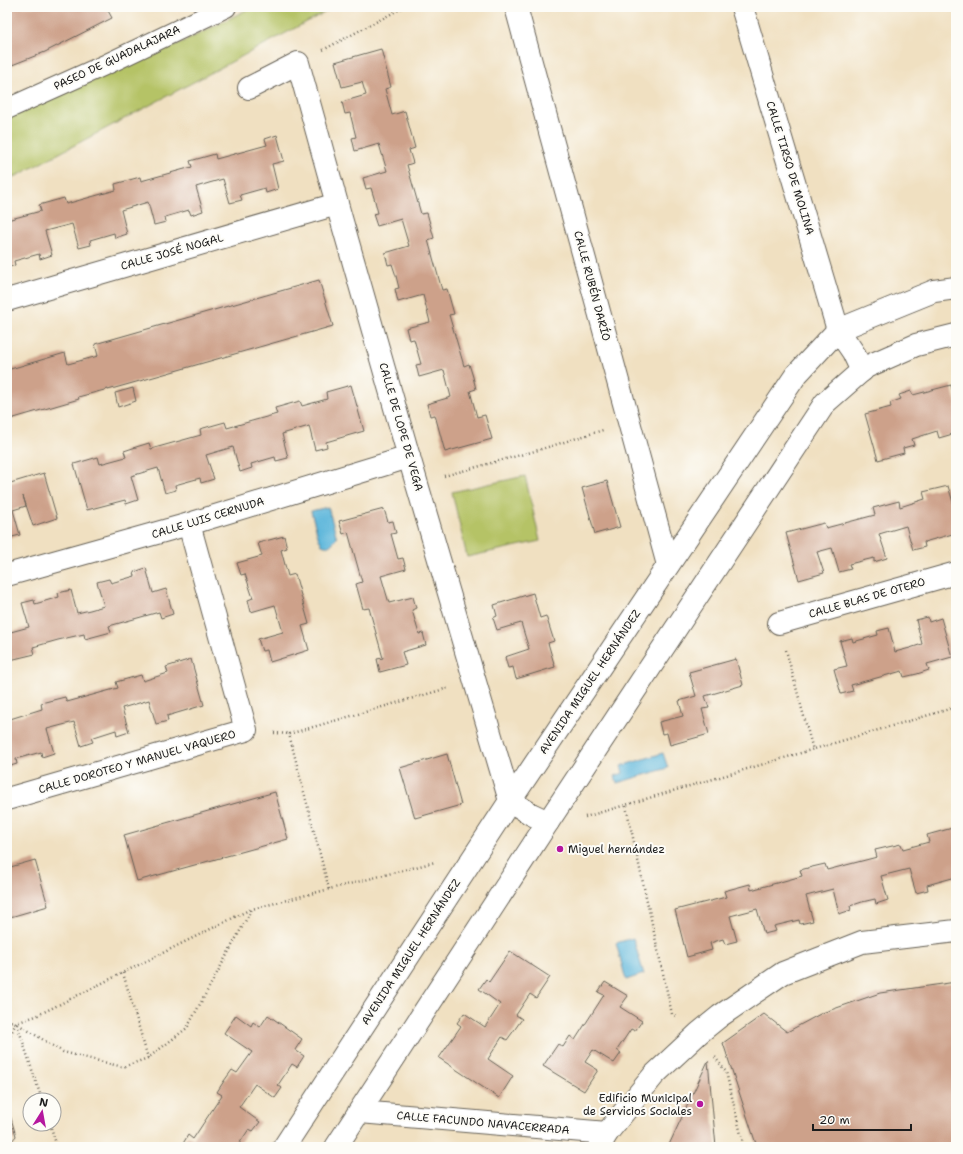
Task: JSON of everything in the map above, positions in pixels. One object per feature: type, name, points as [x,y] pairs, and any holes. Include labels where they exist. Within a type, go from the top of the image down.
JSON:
[{"type":"street","name":"PASEO DE GUADALAJARA","points":[[7,109],[107,64],[226,7]]},
{"type":"street","name":"CALLE RUBÉN DARÍO","points":[[516,7],[668,565]]},
{"type":"street","name":"CALLE TIRSO DE MOLINA","points":[[742,7],[838,330],[853,352],[862,371]]},
{"type":"street","points":[[250,88],[298,63]]},
{"type":"street","name":"CALLE DE LOPE DE VEGA","points":[[298,63],[336,204],[510,801]]},
{"type":"street","name":"CALLE JOSÉ NOGAL","points":[[7,300],[336,204]]},
{"type":"street","name":"AVENIDA MIGUEL HERNÁNDEZ","points":[[284,1147],[510,801],[796,375],[838,330],[934,291],[956,288]]},
{"type":"street","points":[[336,1147],[824,403],[866,367],[916,345],[956,335]]},
{"type":"street","name":"CALLE LUIS CERNUDA","points":[[7,575],[189,524],[409,457]]},
{"type":"street","name":"CALLE DOROTEO Y MANUEL VAQUERO","points":[[7,800],[246,730],[189,524]]},
{"type":"street","name":"CALLE BLAS DE OTERO","points":[[779,623],[956,573]]},
{"type":"street","points":[[510,801],[546,825]]},
{"type":"street","points":[[603,1140],[654,1075],[699,1033],[720,1016],[783,973],[862,942],[956,931]]},
{"type":"street","name":"CALLE FACUNDO NAVACERRADA","points":[[360,1112],[603,1140]]},
{"type":"path","points":[[298,63],[404,7]]},
{"type":"path","points":[[417,483],[535,451],[629,422]]},
{"type":"path","points":[[779,623],[813,750]]},
{"type":"path","points":[[329,889],[289,734],[474,680]]},
{"type":"path","points":[[546,825],[626,806],[956,708]]},
{"type":"path","points":[[626,806],[672,1014],[699,1033],[726,1072],[744,1147]]},
{"type":"path","points":[[7,1042],[16,1023],[36,1016],[252,909],[477,851]]},
{"type":"path","points":[[7,1020],[16,1023],[63,1052],[123,1067],[148,1058],[187,1028],[252,909]]},
{"type":"path","points":[[123,973],[148,1058]]},
{"type":"path","points":[[16,1023],[39,1092]]},
{"type":"path","points":[[52,1132],[57,1147]]},
{"type":"green space","points":[[252,7],[335,7],[7,181],[7,117],[187,40]]},
{"type":"green space","points":[[525,476],[540,541],[467,557],[452,492]]},
{"type":"water","points":[[328,507],[337,538],[331,545],[325,546],[322,545],[319,540],[311,511]]},
{"type":"water","points":[[663,753],[668,768],[617,783],[615,776],[623,773],[621,766]]},
{"type":"water","points":[[633,938],[644,974],[626,980],[616,943]]},
{"type":"building","points":[[7,7],[106,7],[112,18],[45,52],[7,67]]},
{"type":"building","points":[[381,49],[391,87],[385,89],[392,115],[405,111],[415,148],[409,150],[413,163],[407,165],[421,214],[427,213],[434,238],[428,240],[442,290],[447,289],[454,314],[449,315],[464,366],[469,364],[473,377],[476,389],[470,391],[477,417],[485,415],[492,439],[445,452],[435,415],[430,416],[427,404],[451,397],[444,370],[419,377],[416,365],[421,364],[414,339],[409,340],[406,328],[430,322],[423,295],[398,302],[395,289],[399,288],[396,276],[392,264],[388,265],[385,253],[409,246],[401,219],[377,226],[373,214],[378,213],[375,201],[371,188],[366,189],[363,178],[387,171],[379,144],[355,151],[352,138],[356,137],[350,113],[345,114],[342,102],[366,95],[362,82],[342,87],[335,62]]},
{"type":"building","points":[[277,135],[284,161],[272,164],[278,189],[266,193],[265,188],[240,195],[242,200],[230,203],[223,179],[209,183],[196,187],[203,211],[191,215],[189,210],[165,217],[166,222],[154,225],[148,202],[121,210],[127,234],[115,238],[114,233],[90,240],[91,245],[79,248],[72,224],[45,231],[52,255],[40,259],[39,254],[14,261],[15,265],[7,268],[7,220],[41,211],[39,205],[64,198],[66,204],[116,190],[115,184],[140,177],[141,181],[192,167],[190,161],[215,154],[216,159],[267,145],[265,139]]},
{"type":"building","points":[[319,280],[333,326],[108,390],[78,397],[79,399],[7,420],[7,370],[65,353],[68,364],[98,356],[95,344]]},
{"type":"building","points":[[351,385],[364,431],[326,442],[327,447],[315,450],[309,426],[282,434],[288,458],[276,461],[275,457],[251,464],[252,468],[240,472],[233,447],[206,455],[214,479],[201,483],[200,478],[175,485],[176,490],[165,493],[158,468],[131,476],[138,500],[126,504],[125,500],[87,510],[74,464],[98,457],[100,464],[126,457],[124,451],[149,443],[151,449],[201,435],[200,429],[225,422],[227,428],[277,414],[275,408],[300,401],[302,406],[327,399],[326,392]]},
{"type":"building","points":[[951,385],[956,403],[956,433],[939,438],[937,431],[912,439],[914,445],[903,448],[904,453],[878,460],[865,414],[891,407],[890,403],[901,399],[899,395],[911,391],[913,395]]},
{"type":"building","points":[[133,388],[136,401],[118,407],[115,393]]},
{"type":"building","points":[[44,473],[57,518],[33,526],[23,496],[26,506],[13,510],[20,535],[8,538],[7,484]]},
{"type":"building","points":[[607,481],[620,527],[595,534],[582,488]]},
{"type":"building","points":[[948,486],[956,512],[956,533],[924,542],[925,547],[913,550],[906,526],[879,534],[887,558],[874,562],[874,558],[849,564],[851,569],[839,572],[832,548],[817,552],[824,573],[799,580],[786,533],[824,523],[826,528],[875,515],[873,508],[899,501],[900,507],[925,499],[923,492]]},
{"type":"building","points":[[384,509],[388,522],[393,521],[396,533],[391,534],[398,559],[403,558],[406,569],[381,576],[389,603],[413,597],[416,608],[412,610],[419,634],[423,633],[426,645],[402,652],[406,665],[380,672],[377,659],[383,658],[369,608],[363,609],[356,584],[362,582],[348,532],[343,534],[339,521]]},
{"type":"building","points":[[284,536],[287,548],[281,550],[288,576],[295,574],[309,624],[302,626],[309,650],[270,662],[267,650],[262,651],[258,639],[283,632],[275,605],[251,612],[248,600],[253,598],[245,574],[241,575],[237,563],[262,556],[258,543]]},
{"type":"building","points":[[146,568],[153,593],[166,589],[173,614],[161,618],[159,612],[109,626],[111,632],[85,639],[84,634],[33,647],[35,654],[10,660],[7,655],[7,633],[29,627],[22,603],[34,600],[35,604],[59,597],[58,593],[71,590],[77,613],[90,610],[104,606],[97,582],[109,579],[111,583],[135,576],[134,572]]},
{"type":"building","points":[[533,593],[540,618],[546,616],[554,641],[548,643],[555,667],[516,679],[513,667],[508,668],[505,657],[529,649],[521,623],[497,630],[493,618],[497,616],[494,605]]},
{"type":"building","points":[[928,617],[929,622],[941,618],[952,657],[927,664],[929,670],[917,674],[904,677],[902,671],[851,685],[853,691],[841,694],[834,669],[847,666],[840,641],[852,638],[853,642],[878,635],[877,631],[889,628],[895,652],[910,648],[922,644],[916,620]]},
{"type":"building","points":[[191,659],[204,705],[167,716],[168,721],[156,724],[149,700],[122,708],[129,732],[117,736],[116,730],[91,738],[93,742],[81,746],[74,722],[47,729],[54,753],[42,757],[41,752],[16,759],[17,764],[7,767],[7,720],[42,709],[41,703],[65,697],[67,702],[118,688],[116,682],[141,675],[143,681],[168,673],[166,667]]},
{"type":"building","points":[[736,659],[743,685],[705,696],[709,708],[702,709],[709,734],[670,745],[667,733],[662,734],[659,722],[683,716],[679,701],[696,696],[689,672]]},
{"type":"building","points":[[447,754],[461,805],[415,818],[400,768]]},
{"type":"building","points":[[275,792],[288,839],[137,881],[124,835]]},
{"type":"building","points":[[956,827],[956,877],[927,885],[928,890],[916,893],[909,869],[881,876],[888,900],[876,904],[875,899],[862,902],[850,906],[851,910],[839,914],[833,889],[806,896],[813,921],[800,924],[799,920],[774,926],[776,931],[764,934],[757,909],[730,916],[737,941],[725,944],[723,939],[710,943],[712,950],[687,957],[675,910],[726,897],[724,891],[750,884],[751,890],[802,876],[800,870],[825,864],[827,870],[877,857],[875,850],[901,844],[903,849],[929,842],[927,835]]},
{"type":"building","points":[[35,860],[48,906],[7,918],[7,868]]},
{"type":"building","points":[[510,951],[550,977],[536,998],[530,994],[516,1015],[522,1019],[507,1040],[502,1037],[488,1059],[513,1076],[499,1098],[439,1058],[461,1026],[457,1023],[464,1013],[485,1027],[493,1015],[500,1004],[479,989],[486,979],[489,982]]},
{"type":"building","points":[[605,982],[628,996],[620,1007],[642,1021],[635,1031],[631,1029],[617,1050],[621,1053],[614,1063],[593,1050],[585,1062],[598,1070],[584,1091],[543,1066],[558,1044],[563,1047],[570,1036],[575,1040],[604,995],[598,992]]},
{"type":"building","points":[[956,982],[956,1147],[757,1147],[723,1043],[764,1014],[787,1032],[822,1013],[880,993]]},
{"type":"building","points":[[236,1015],[251,1026],[253,1022],[260,1027],[268,1015],[302,1039],[295,1050],[304,1056],[297,1067],[292,1064],[278,1085],[282,1088],[275,1098],[255,1084],[239,1107],[260,1122],[253,1131],[249,1129],[237,1147],[181,1147],[188,1135],[193,1139],[222,1095],[217,1092],[232,1070],[237,1073],[252,1052],[224,1033]]},
{"type":"building","name":"Edificio Municipal de Servicios Sociales","points":[[708,1061],[716,1147],[668,1147]]},
{"type":"building","points":[[7,1104],[16,1136],[7,1147]]},
{"type":"place","name":"Miguel hernández","points":[[560,849]]},
{"type":"place","name":"Edificio Municipal de Servicios Sociales","points":[[700,1104]]}]
